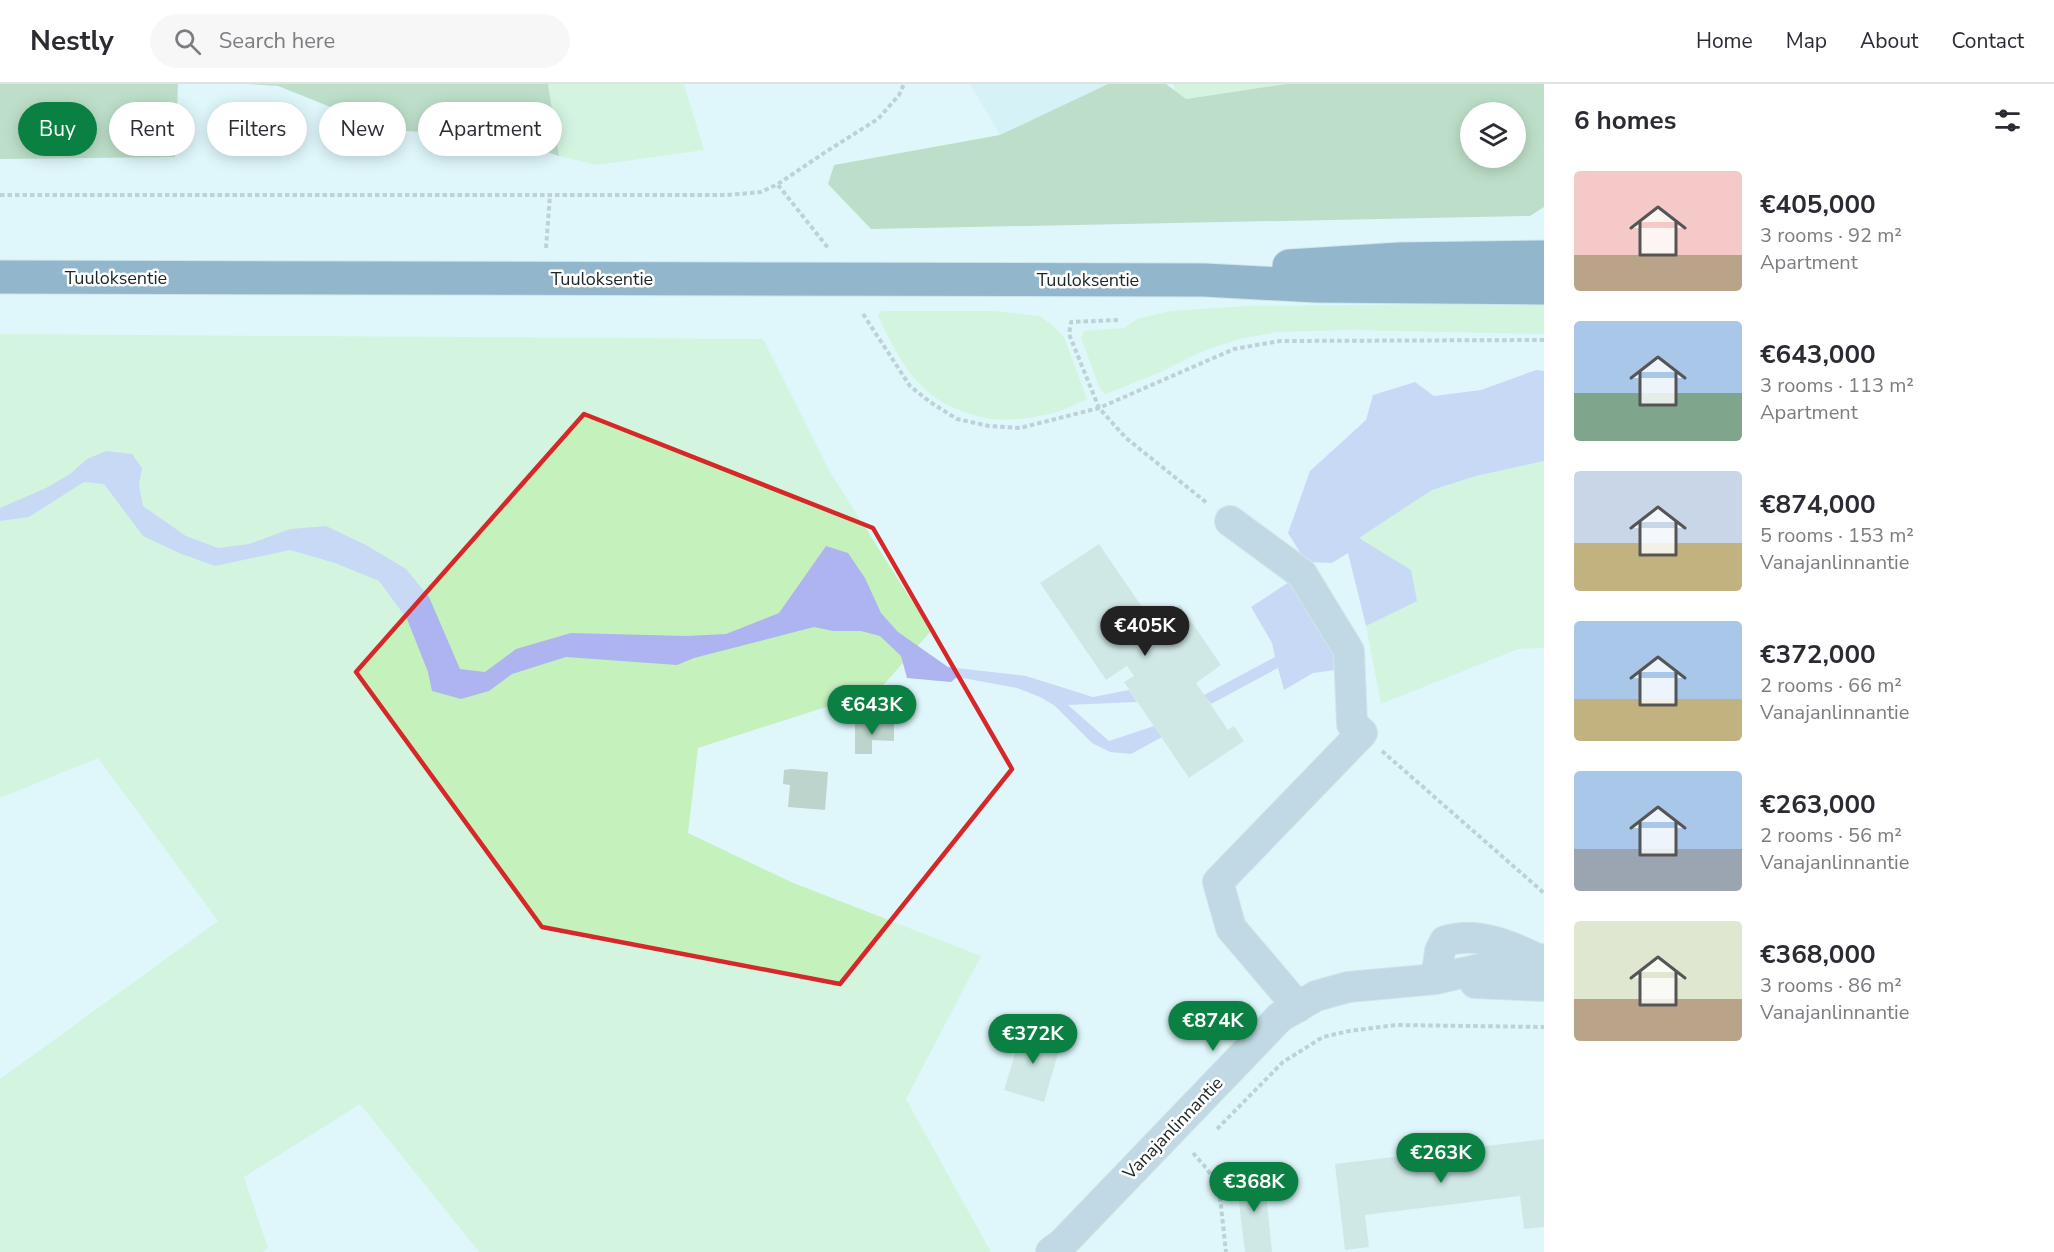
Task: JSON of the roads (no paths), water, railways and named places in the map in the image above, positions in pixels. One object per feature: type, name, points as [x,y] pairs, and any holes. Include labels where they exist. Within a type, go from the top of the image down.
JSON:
[{"type":"highway","name":"Tuuloksentie","points":[[1204,280],[1287,266],[1400,259],[1544,257]]},
{"type":"highway","name":"Tuuloksentie","points":[[0,277],[1204,280],[1316,286],[1544,288]]},
{"type":"street","points":[[1230,521],[1302,574],[1349,651],[1352,724],[1362,733],[1218,882],[1231,928],[1298,1006]]},
{"type":"street","name":"Vanajanlinnantie","points":[[1051,1252],[1062,1244],[1280,1017],[1298,1006],[1316,996],[1348,987],[1436,979],[1484,968],[1543,968]]},
{"type":"water","points":[[1536,370],[1544,371],[1544,461],[1476,476],[1432,490],[1359,538],[1411,570],[1417,601],[1366,626],[1348,553],[1332,563],[1306,562],[1288,533],[1310,471],[1366,420],[1373,395],[1415,382],[1434,396],[1481,390]]},
{"type":"water","points":[[106,451],[132,454],[142,468],[139,485],[143,506],[186,536],[218,548],[249,544],[290,529],[326,526],[366,545],[406,569],[429,597],[460,669],[485,672],[516,649],[571,633],[686,636],[726,634],[779,613],[826,546],[848,553],[865,578],[881,613],[898,632],[948,667],[1026,676],[1093,697],[1129,690],[1137,702],[1068,705],[1109,741],[1154,726],[1162,737],[1131,754],[1110,752],[1092,743],[1055,706],[1040,697],[1017,688],[957,677],[951,682],[907,678],[901,656],[880,636],[861,631],[833,631],[814,627],[694,658],[677,665],[566,657],[512,674],[489,691],[461,699],[432,691],[428,672],[407,619],[379,581],[335,563],[290,550],[215,566],[179,553],[143,536],[104,484],[84,482],[29,517],[0,521],[0,508],[46,488],[70,474],[87,459]]},
{"type":"water","points":[[1289,582],[1338,659],[1336,670],[1313,673],[1284,690],[1278,668],[1211,704],[1204,695],[1275,657],[1272,643],[1251,607]]}]
